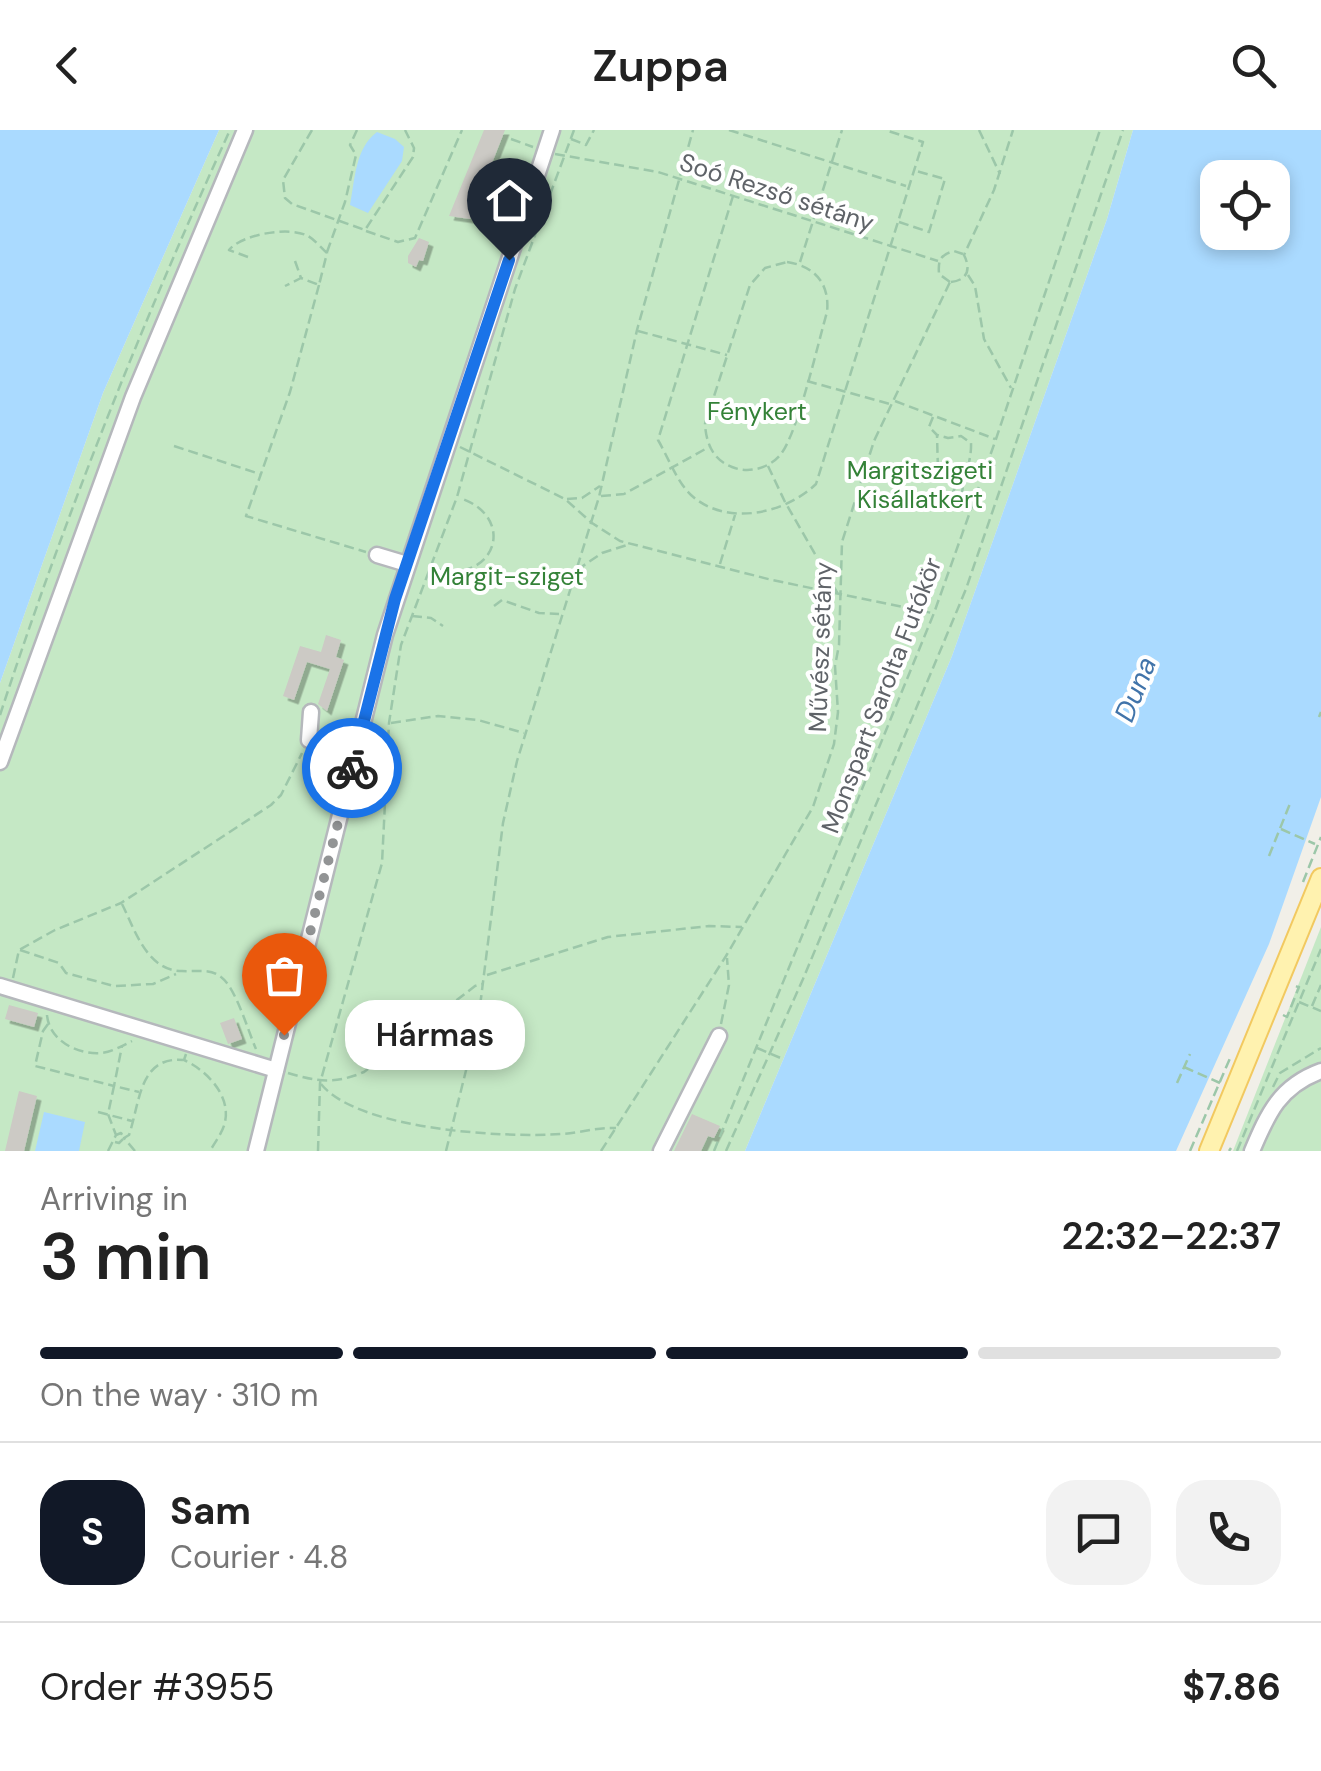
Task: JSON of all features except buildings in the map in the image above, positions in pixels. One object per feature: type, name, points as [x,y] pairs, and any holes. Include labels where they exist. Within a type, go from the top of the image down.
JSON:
[{"type":"main road","points":[[1209,1151],[1321,878]]},
{"type":"street","points":[[0,762],[133,397],[244,130]]},
{"type":"street","points":[[256,1151],[269,1068],[384,635],[538,148],[552,130]]},
{"type":"street","points":[[376,556],[408,564]]},
{"type":"street","points":[[310,712],[310,740],[355,755]]},
{"type":"street","points":[[5,988],[269,1068]]},
{"type":"street","points":[[662,1151],[718,1036]]},
{"type":"street","points":[[1252,1151],[1271,1107],[1295,1083],[1321,1071]]},
{"type":"path","points":[[0,715],[130,362],[230,130]]},
{"type":"path","points":[[312,130],[284,180],[285,198],[292,204],[398,242],[415,238],[462,130]]},
{"type":"path","points":[[357,130],[350,144],[356,154],[290,392],[246,516],[376,556]]},
{"type":"path","points":[[365,230],[413,157],[414,148],[405,130]]},
{"type":"path","points":[[318,1151],[320,1083],[382,863],[389,723],[401,645],[457,497],[515,290],[574,130]]},
{"type":"path","points":[[570,138],[586,145],[594,130]]},
{"type":"path","points":[[446,1151],[473,1047],[486,975],[503,823],[524,733],[592,523],[637,330],[693,130]]},
{"type":"path","points":[[729,130],[908,187]]},
{"type":"path","points":[[799,263],[842,130]]},
{"type":"path","points":[[732,196],[658,440],[690,494],[706,504],[747,516],[785,502],[816,484],[923,142],[885,130]]},
{"type":"path","points":[[979,130],[1000,174]]},
{"type":"path","points":[[964,255],[1000,174],[1013,130]]},
{"type":"path","name":"Monspart Sarolta Futókör","points":[[714,1151],[934,613],[1100,130]]},
{"type":"path","points":[[726,1151],[966,589],[1123,130]]},
{"type":"path","name":"Soó Rezső sétány","points":[[511,139],[562,155],[634,166],[679,178],[938,262]]},
{"type":"path","points":[[897,221],[929,232],[945,179],[914,170]]},
{"type":"path","points":[[248,257],[229,250],[247,236],[295,232],[308,236],[327,254]]},
{"type":"path","points":[[954,251],[964,255],[969,264],[967,274],[960,281],[950,282],[939,274],[938,262],[943,254],[954,251]]},
{"type":"path","points":[[295,261],[300,278]]},
{"type":"path","points":[[776,263],[799,263],[823,282],[828,302],[786,447],[768,466],[752,471],[735,469],[720,461],[709,448],[705,424],[727,356],[756,276],[776,263]]},
{"type":"path","points":[[967,274],[974,286],[984,338],[1012,390]]},
{"type":"path","points":[[285,286],[300,278],[319,284]]},
{"type":"path","name":"Művész sétány","points":[[600,1151],[726,956],[805,823],[834,744],[842,542],[874,440],[950,282]]},
{"type":"path","points":[[637,330],[727,356]]},
{"type":"path","points":[[807,381],[893,403],[996,439]]},
{"type":"path","points":[[933,417],[929,427],[937,435],[961,436],[971,444],[972,461],[948,504],[958,510],[962,506],[962,480]]},
{"type":"path","points":[[937,435],[938,472],[962,480]]},
{"type":"path","points":[[174,446],[261,475]]},
{"type":"path","points":[[599,497],[624,494],[709,448]]},
{"type":"path","points":[[471,452],[565,499],[592,523],[632,544],[839,595],[934,613]]},
{"type":"path","points":[[768,466],[839,595]]},
{"type":"path","points":[[565,499],[582,498],[602,484]]},
{"type":"path","points":[[432,567],[458,573],[470,571],[480,564],[493,544],[494,532],[483,510],[457,497]]},
{"type":"path","points":[[719,567],[736,513]]},
{"type":"path","points":[[576,571],[602,552],[632,544]]},
{"type":"path","points":[[415,585],[422,589]]},
{"type":"path","points":[[494,606],[502,600],[539,613],[561,614]]},
{"type":"path","points":[[410,616],[430,618],[442,626]]},
{"type":"path","points":[[389,723],[438,716],[478,720],[524,733]]},
{"type":"path","points":[[5,988],[19,950],[55,930],[121,903],[271,806],[281,796],[310,740]]},
{"type":"path","points":[[1269,856],[1291,801]]},
{"type":"path","points":[[1280,828],[1318,845]]},
{"type":"path","points":[[1297,896],[1321,837]]},
{"type":"path","points":[[121,903],[156,962],[178,972],[199,970],[222,977],[269,1068],[320,1083],[344,1081],[364,1072],[475,986],[484,984]]},
{"type":"path","points":[[486,975],[608,937],[696,926],[744,927]]},
{"type":"path","points":[[1237,1151],[1321,949]]},
{"type":"path","points":[[19,950],[58,964],[66,973],[114,986],[153,984],[178,972]]},
{"type":"path","points":[[718,1036],[729,985],[726,956]]},
{"type":"path","points":[[1311,1007],[1321,984]]},
{"type":"path","points":[[1289,1012],[1298,992]]},
{"type":"path","points":[[49,999],[48,1024],[35,1066],[141,1093]]},
{"type":"path","points":[[1297,1001],[1321,1012]]},
{"type":"path","points":[[48,1024],[60,1040],[87,1052],[104,1053],[146,1029]]},
{"type":"path","points":[[184,1060],[190,1043]]},
{"type":"path","points":[[108,1151],[116,1135],[108,1114],[122,1046]]},
{"type":"path","points":[[757,1048],[783,1059]]},
{"type":"path","points":[[1190,1151],[1234,1051]]},
{"type":"path","points":[[1178,1083],[1190,1054]]},
{"type":"path","points":[[114,1142],[119,1143],[129,1135],[154,1064],[168,1059],[184,1060],[208,1075],[224,1102],[225,1122],[210,1151]]},
{"type":"path","points":[[1184,1068],[1220,1083]]},
{"type":"path","points":[[1268,1077],[1275,1083]]},
{"type":"path","points":[[320,1083],[331,1096],[385,1118],[451,1130],[538,1135],[616,1128]]},
{"type":"path","points":[[98,1112],[134,1121]]},
{"type":"path","points":[[116,1135],[120,1134],[135,1151]]},
{"type":"green space","name":"Margit-sziget","points":[[219,130],[1133,130],[1107,219],[952,656],[745,1151],[0,1151],[0,683],[103,393]]},
{"type":"green space","points":[[1321,927],[1321,1151],[1233,1151]]},
{"type":"water","points":[[0,130],[219,130],[103,393],[0,683]]},
{"type":"water","name":"Duna","points":[[1133,130],[1321,130],[1321,797],[1269,944],[1176,1151],[745,1151],[952,656],[1107,219]]},
{"type":"water","points":[[377,132],[404,147],[402,161],[368,213],[350,205],[360,156]]},
{"type":"water","points":[[44,1112],[85,1122],[79,1151],[35,1151]]},
{"type":"way so far","points":[[284,1035],[352,768]]},
{"type":"place","name":"Hármas","points":[[284,1035]]},
{"type":"route","points":[[352,768],[395,599],[509,260]]},
{"type":"park label","name":"Fénykert","points":[[757,411]]},
{"type":"park label","name":"Margitszigeti Kisállatkert","points":[[920,484]]}]
